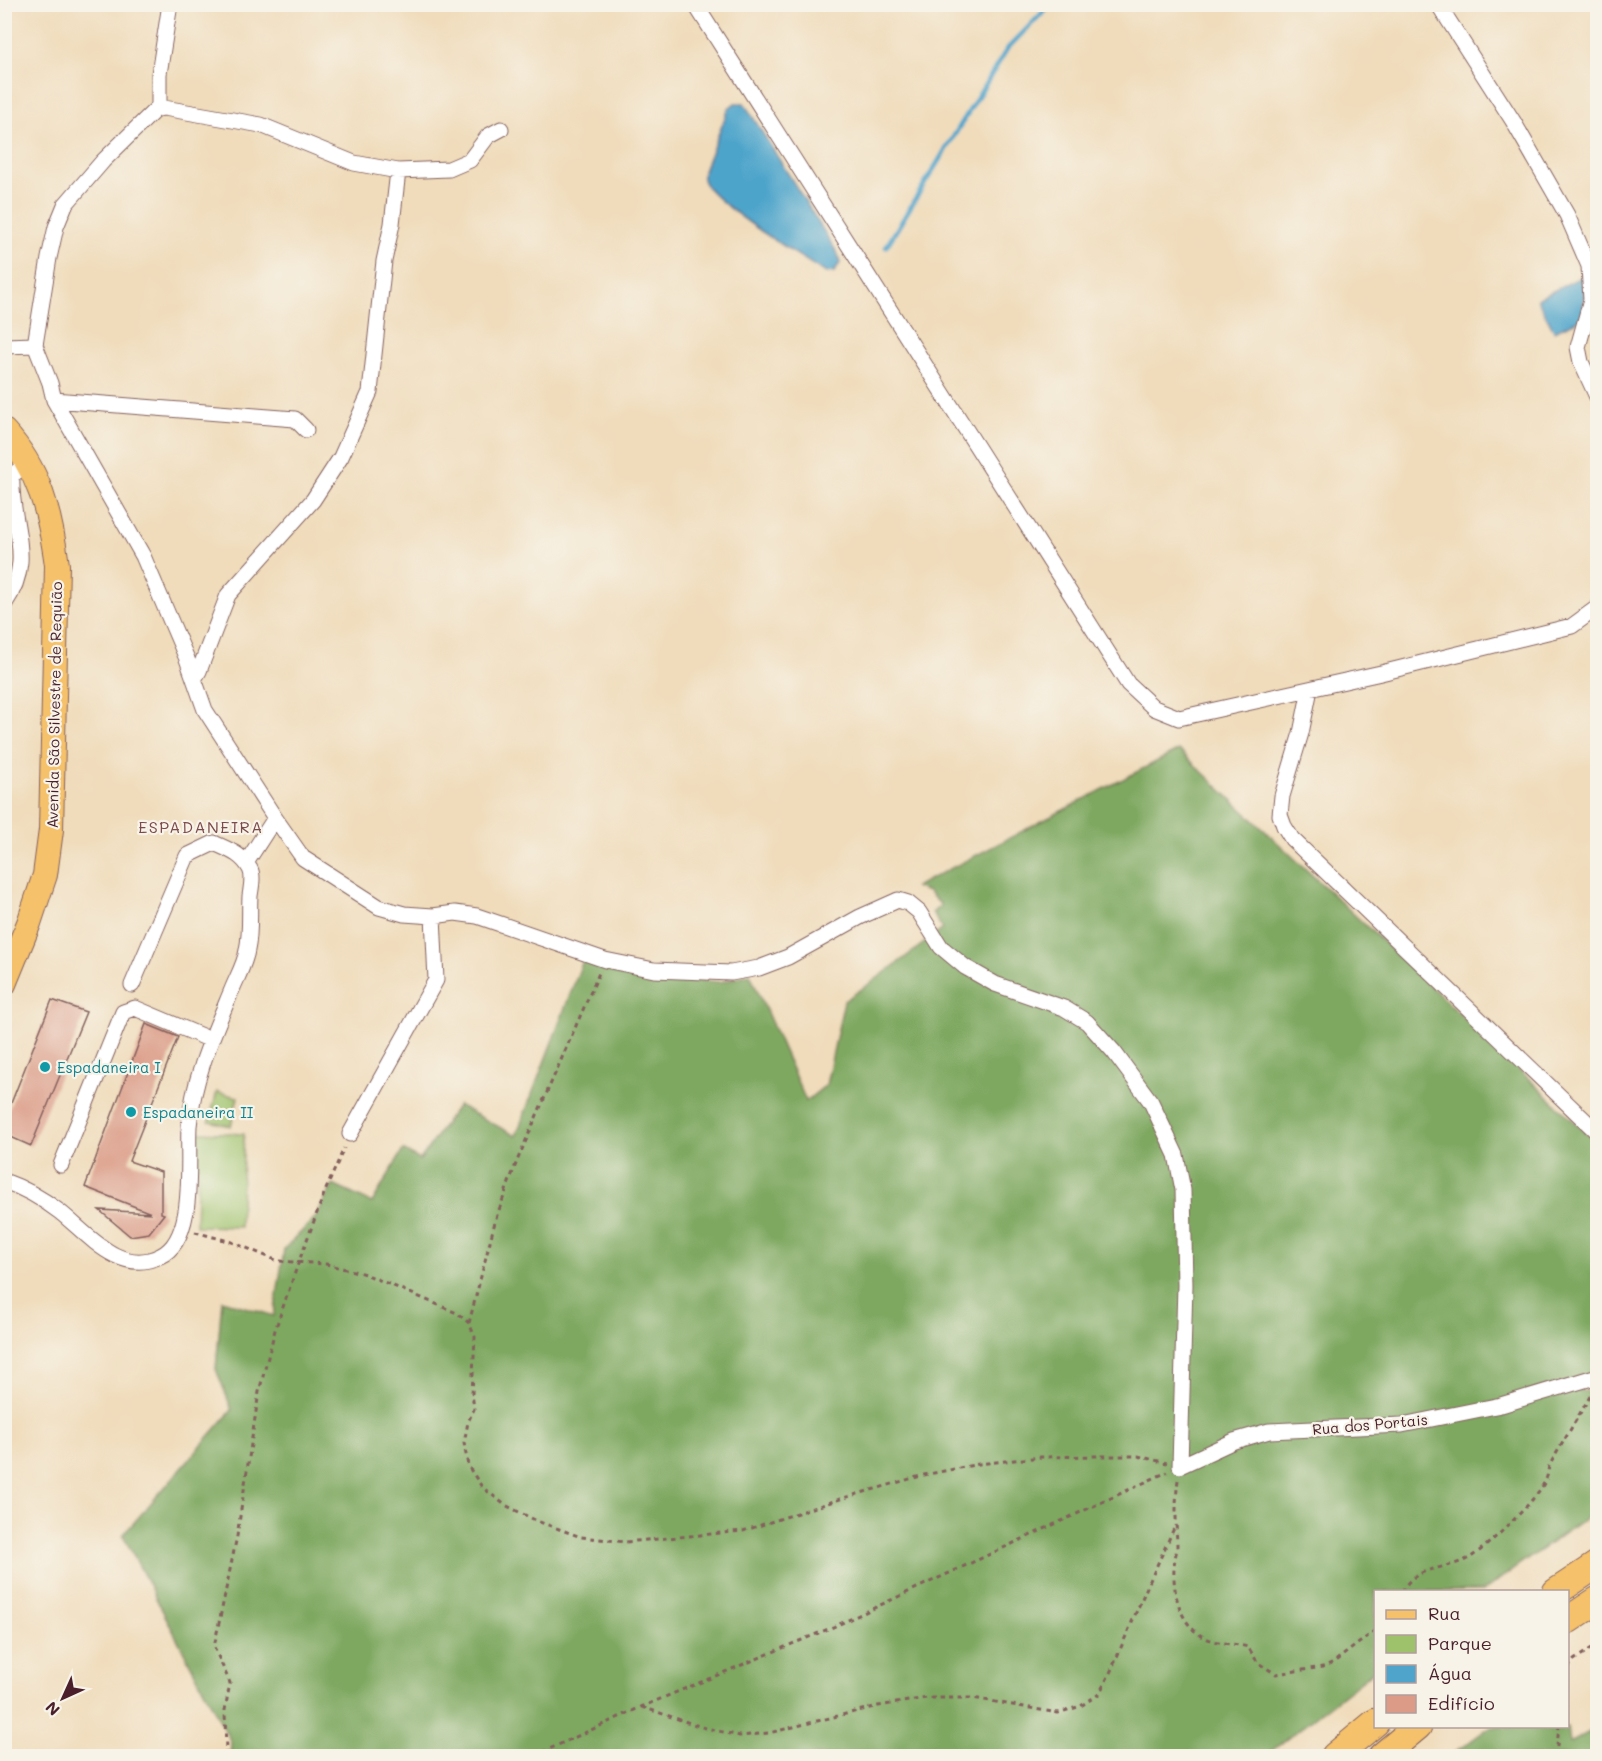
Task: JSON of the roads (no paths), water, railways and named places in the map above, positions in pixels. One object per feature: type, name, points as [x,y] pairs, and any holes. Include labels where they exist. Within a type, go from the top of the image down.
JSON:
[{"type":"highway","points":[[1559,1590],[1598,1564]]},
{"type":"highway","points":[[1569,1619],[1598,1600]]},
{"type":"highway","points":[[1335,1756],[1374,1724]]},
{"type":"highway","points":[[1382,1756],[1416,1728]]},
{"type":"main road","name":"Avenida São Silvestre de Requião","points":[[4,431],[29,463],[51,522],[57,565],[51,830],[45,875],[29,923],[6,975]]},
{"type":"street","points":[[159,109],[159,74],[170,4]]},
{"type":"street","points":[[695,4],[1128,684],[1154,708],[1179,718],[1310,689],[1572,626],[1598,607]]},
{"type":"street","points":[[1438,4],[1513,121],[1567,215],[1589,266],[1591,300],[1578,347],[1581,362],[1598,399]]},
{"type":"street","points":[[350,1134],[436,980],[433,916],[405,914],[379,907],[303,858],[275,818],[205,710],[143,556],[54,400],[35,345],[49,258],[56,227],[65,205],[103,161],[156,110],[164,108],[261,125],[354,163],[398,171],[449,169],[470,160],[488,136],[501,129]]},
{"type":"street","points":[[194,679],[228,595],[313,500],[341,458],[359,420],[370,392],[384,261],[392,224],[398,171]]},
{"type":"street","points":[[4,346],[35,345]]},
{"type":"street","points":[[54,400],[295,419],[306,430]]},
{"type":"street","points":[[4,605],[14,591],[20,573],[18,534],[11,495],[12,475],[29,463]]},
{"type":"street","points":[[1310,689],[1301,733],[1282,796],[1280,815],[1292,839],[1598,1133]]},
{"type":"street","points":[[246,863],[275,818]]},
{"type":"street","points":[[4,1181],[37,1197],[58,1211],[104,1249],[119,1258],[134,1262],[149,1260],[162,1256],[173,1247],[183,1229],[186,1213],[190,1112],[196,1087],[211,1040],[247,951],[252,872],[242,856],[214,843],[187,856],[132,985]]},
{"type":"street","name":"Rua dos Portais","points":[[433,916],[455,913],[477,916],[605,960],[654,970],[731,973],[759,968],[788,957],[860,917],[898,900],[908,903],[919,912],[941,947],[964,968],[995,984],[1064,1008],[1087,1022],[1114,1052],[1150,1102],[1176,1155],[1183,1190],[1185,1285],[1180,1466],[1251,1434],[1269,1431],[1402,1425],[1501,1405],[1598,1376]]},
{"type":"street","points":[[61,1165],[123,1012],[135,1008],[211,1040]]},
{"type":"water","points":[[735,103],[744,103],[838,254],[840,263],[834,272],[826,273],[738,215],[709,189],[703,179],[704,170],[729,108]]},
{"type":"water","points":[[1585,275],[1583,318],[1554,331],[1537,299]]},
{"type":"waterway","points":[[886,247],[1007,49],[1051,4]]},
{"type":"place","name":"Espadaneira I","points":[[45,1067]]},
{"type":"place","name":"Espadaneira II","points":[[131,1112]]},
{"type":"district","name":"ESPADANEIRA","points":[[201,826]]}]
